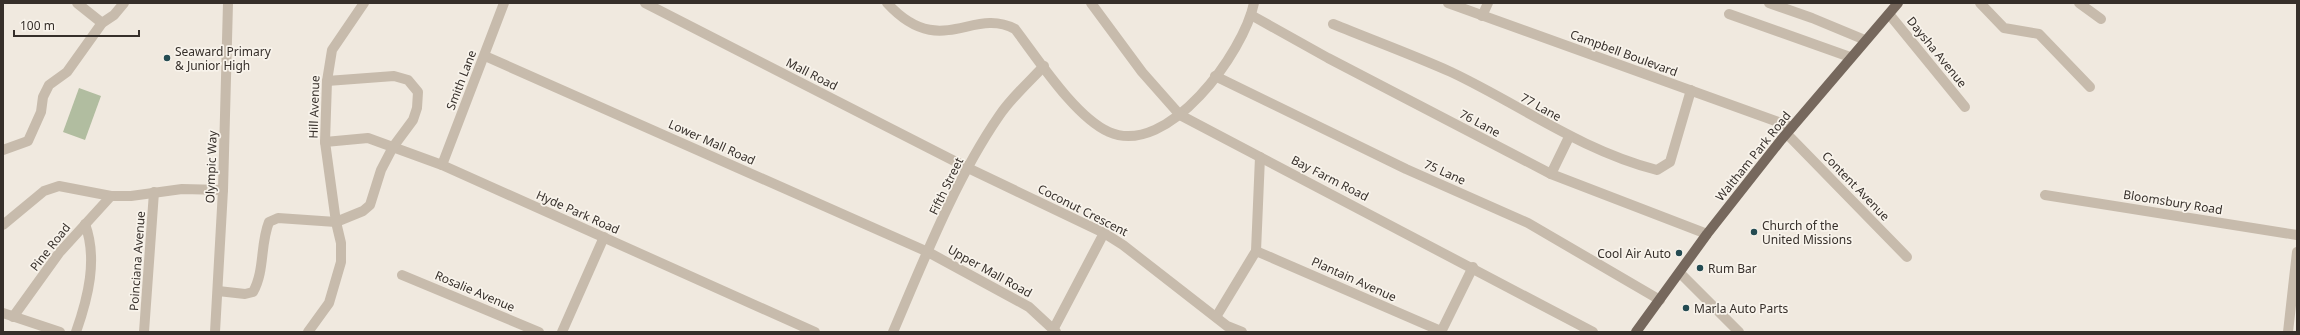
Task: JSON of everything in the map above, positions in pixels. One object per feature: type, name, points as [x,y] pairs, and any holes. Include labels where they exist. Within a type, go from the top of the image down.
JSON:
[{"type":"main road","name":"Waltham Park Road","points":[[1636,332],[1707,234],[1789,130],[1850,57],[1898,3]]},
{"type":"street","points":[[77,3],[102,23]]},
{"type":"street","points":[[3,150],[28,141],[41,112],[43,97],[49,85],[67,72],[102,23],[114,15],[124,3]]},
{"type":"street","name":"Olympic Way","points":[[215,332],[223,190],[228,3]]},
{"type":"street","name":"Hill Avenue","points":[[308,332],[328,303],[338,274],[341,243],[336,222],[326,142],[327,81],[332,50],[364,3]]},
{"type":"street","name":"Smith Lane","points":[[442,166],[504,3]]},
{"type":"street","name":"Mall Road","points":[[645,3],[968,168]]},
{"type":"street","points":[[887,3],[916,25],[928,31],[947,32],[994,23],[1006,24],[1016,29],[1084,116],[1109,132],[1134,137],[1156,130],[1180,115],[1215,76],[1236,44],[1252,14],[1254,3]]},
{"type":"street","name":"Bay Farm Road","points":[[1091,3],[1142,72],[1180,115],[1473,267],[1593,332]]},
{"type":"street","name":"Campbell Boulevard","points":[[1448,3],[1691,90],[1789,130]]},
{"type":"street","points":[[1482,16],[1488,3]]},
{"type":"street","points":[[1768,3],[1812,18],[1865,40]]},
{"type":"street","points":[[1980,3],[2004,28],[2039,34],[2090,87]]},
{"type":"street","points":[[2079,3],[2101,19]]},
{"type":"street","name":"76 Lane","points":[[1252,14],[1328,58],[1551,174],[1707,234]]},
{"type":"street","points":[[1729,14],[1850,57]]},
{"type":"street","name":"Daysha Avenue","points":[[1889,14],[1965,107]]},
{"type":"street","name":"77 Lane","points":[[1333,24],[1452,73],[1569,137],[1640,166],[1657,170],[1670,162],[1691,90]]},
{"type":"street","name":"Lower Mall Road","points":[[485,56],[928,252]]},
{"type":"street","name":"Fifth Street","points":[[893,332],[928,252],[968,168],[999,115],[1044,66]]},
{"type":"street","points":[[218,291],[245,294],[253,292],[257,284],[265,232],[269,222],[278,218],[336,222],[363,211],[370,204],[381,170],[392,147],[413,120],[417,108],[418,92],[408,80],[394,76],[327,81]]},
{"type":"street","name":"75 Lane","points":[[1215,76],[1406,169],[1528,223],[1660,300]]},
{"type":"street","name":"Content Avenue","points":[[1789,130],[1907,257]]},
{"type":"street","points":[[1551,174],[1569,137]]},
{"type":"street","name":"Hyde Park Road","points":[[326,142],[368,138],[442,166],[815,332]]},
{"type":"street","points":[[1216,317],[1256,251],[1260,157]]},
{"type":"street","name":"Coconut Crescent","points":[[968,168],[1104,233],[1122,244],[1227,326],[1242,332]]},
{"type":"street","points":[[3,225],[44,191],[60,186],[112,196],[131,196],[182,189],[223,190]]},
{"type":"street","name":"Poinciana Avenue","points":[[144,332],[154,192]]},
{"type":"street","name":"Bloomsbury Road","points":[[2045,195],[2297,235]]},
{"type":"street","name":"Pine Road","points":[[13,317],[60,253],[112,196]]},
{"type":"street","points":[[76,332],[88,296],[90,275],[89,234],[85,224]]},
{"type":"street","points":[[1054,331],[1104,233]]},
{"type":"street","points":[[562,332],[604,237]]},
{"type":"street","name":"Plantain Avenue","points":[[1256,251],[1441,332]]},
{"type":"street","name":"Upper Mall Road","points":[[928,252],[1029,307],[1054,331]]},
{"type":"street","points":[[2288,332],[2297,252]]},
{"type":"street","points":[[1441,332],[1473,267]]},
{"type":"street","points":[[1680,273],[1739,332]]},
{"type":"street","name":"Rosalie Avenue","points":[[402,275],[539,332]]},
{"type":"street","points":[[3,313],[60,332]]},
{"type":"green space","points":[[79,88],[101,96],[85,140],[63,132]]},
{"type":"place","name":"Seaward Primary & Junior High","points":[[167,58]]},
{"type":"place","name":"Church of the United Missions","points":[[1754,232]]},
{"type":"place","name":"Cool Air Auto","points":[[1679,253]]},
{"type":"place","name":"Rum Bar","points":[[1700,268]]},
{"type":"place","name":"Marla Auto Parts","points":[[1686,308]]}]
